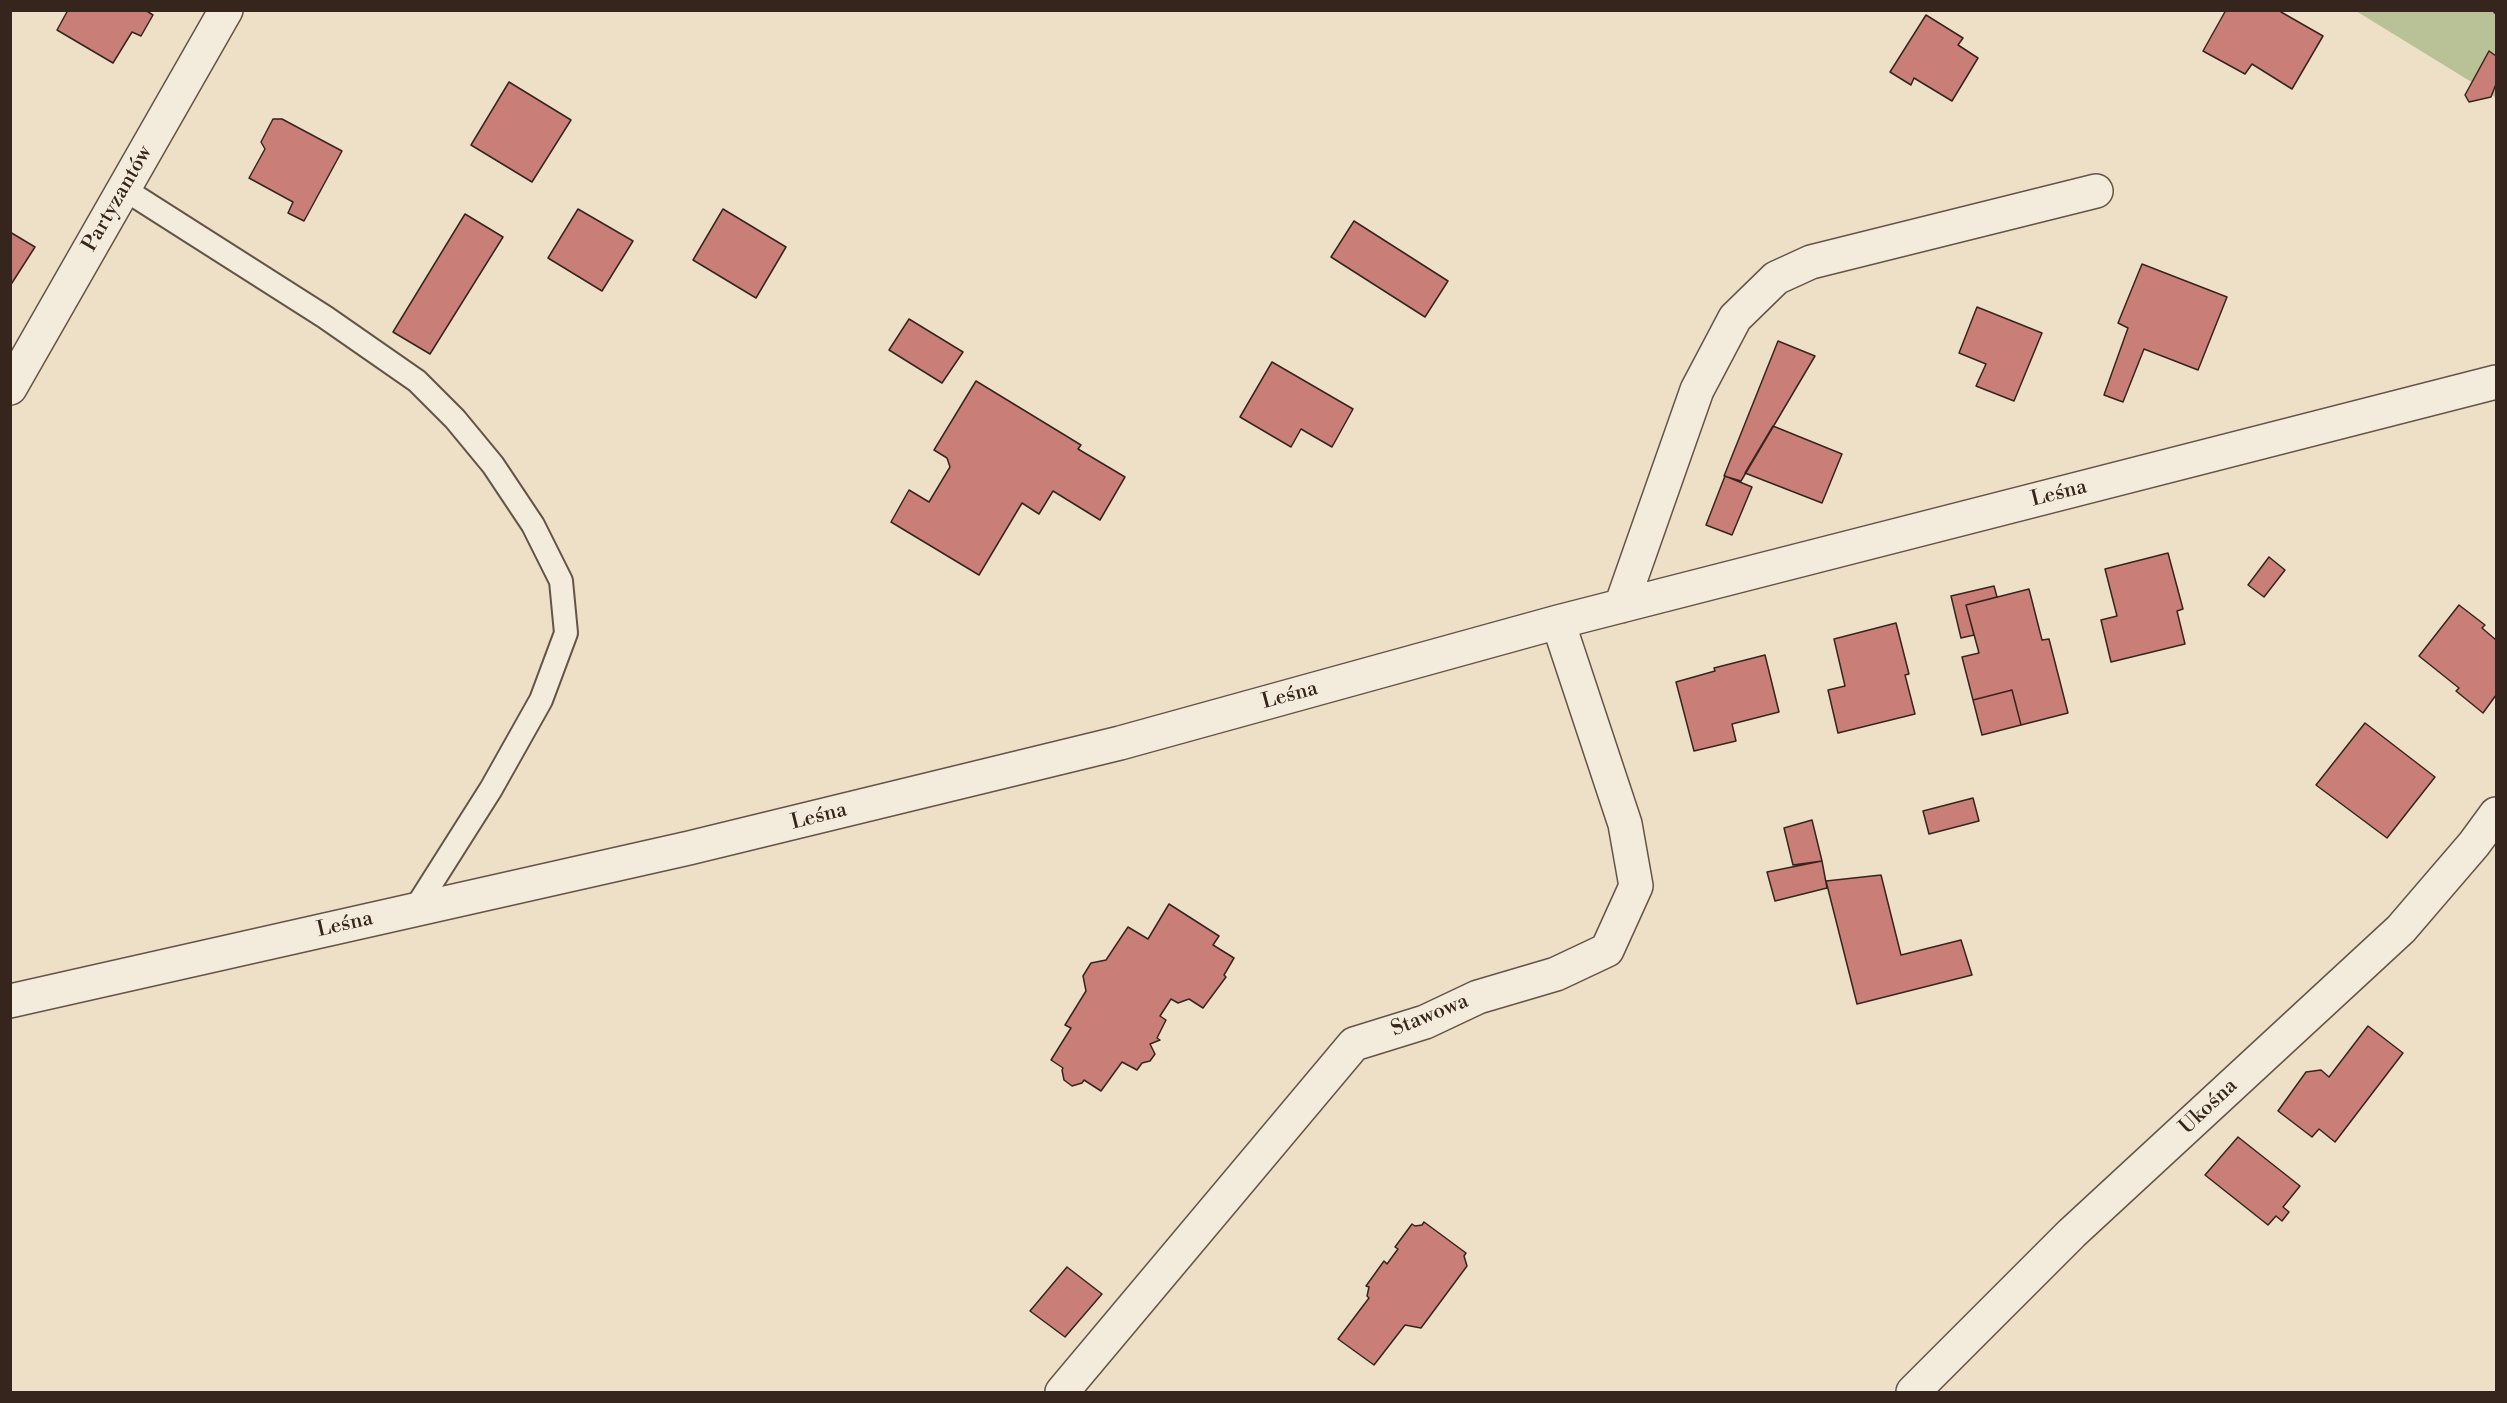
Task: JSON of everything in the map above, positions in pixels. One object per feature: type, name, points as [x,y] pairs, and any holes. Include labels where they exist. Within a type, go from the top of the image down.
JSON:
[{"type":"street","name":"Partyzantów","points":[[10,388],[226,10]]},
{"type":"street","points":[[1621,606],[1697,390],[1735,318],[1776,278],[1811,262],[2096,191]]},
{"type":"street","name":"Leśna","points":[[10,1001],[689,848],[1120,743],[1558,622],[2496,382]]},
{"type":"street","name":"Stawowa","points":[[1062,1392],[1354,1044],[1425,1022],[1478,997],[1556,974],[1607,950],[1636,886],[1625,824],[1558,622]]},
{"type":"street","name":"Ukośna","points":[[1913,1392],[2072,1233],[2401,929],[2474,844],[2496,813]]},
{"type":"lane","points":[[124,189],[325,317],[417,381],[455,419],[493,465],[533,525],[561,581],[566,633],[541,700],[491,789],[415,909]]},
{"type":"green space","points":[[2356,11],[2496,11],[2496,98],[2491,94]]},
{"type":"building","points":[[68,10],[145,10],[153,15],[141,36],[132,32],[113,63],[57,30]]},
{"type":"building","points":[[2226,10],[2282,10],[2281,12],[2323,36],[2292,89],[2252,64],[2245,74],[2203,51]]},
{"type":"building","points":[[1926,15],[1963,38],[1958,45],[1978,58],[1952,101],[1914,78],[1911,85],[1890,72]]},
{"type":"building","points":[[2489,51],[2496,56],[2496,84],[2491,97],[2469,102],[2465,95]]},
{"type":"building","points":[[509,82],[571,120],[532,182],[471,145]]},
{"type":"building","points":[[273,119],[282,119],[342,151],[304,221],[288,213],[293,202],[249,178],[265,149],[261,142]]},
{"type":"building","points":[[578,209],[633,241],[602,291],[548,258]]},
{"type":"building","points":[[723,209],[786,247],[756,298],[693,260]]},
{"type":"building","points":[[465,214],[503,237],[430,354],[393,332]]},
{"type":"building","points":[[1354,221],[1448,281],[1425,317],[1331,257]]},
{"type":"building","points":[[10,232],[35,247],[10,286]]},
{"type":"building","points":[[2142,264],[2227,297],[2198,370],[2144,349],[2123,402],[2104,395],[2128,328],[2118,323]]},
{"type":"building","points":[[1977,307],[2042,333],[2014,401],[1976,386],[1986,364],[1959,353]]},
{"type":"building","points":[[909,319],[963,352],[942,383],[889,350]]},
{"type":"building","points":[[1778,341],[1815,356],[1741,481],[1724,476]]},
{"type":"building","points":[[1272,362],[1353,409],[1332,447],[1301,429],[1291,447],[1240,417]]},
{"type":"building","points":[[976,381],[1081,445],[1078,449],[1125,477],[1100,520],[1053,491],[1039,514],[1022,503],[979,575],[891,522],[909,490],[929,502],[950,467],[947,458],[934,450]]},
{"type":"building","points":[[1773,426],[1842,454],[1822,503],[1745,473]]},
{"type":"building","points":[[1725,476],[1752,487],[1732,535],[1706,525]]},
{"type":"building","points":[[2168,553],[2183,609],[2177,611],[2185,644],[2111,662],[2101,620],[2117,616],[2105,569]]},
{"type":"building","points":[[2269,557],[2285,570],[2264,597],[2248,585]]},
{"type":"building","points":[[1994,586],[1997,597],[1966,605],[1974,635],[1961,638],[1951,596]]},
{"type":"building","points":[[2029,589],[2042,640],[2049,639],[2068,713],[2021,725],[2012,690],[1973,700],[1962,657],[1979,653],[1966,605]]},
{"type":"building","points":[[2459,605],[2485,625],[2482,628],[2496,640],[2496,695],[2483,713],[2456,691],[2459,688],[2419,656]]},
{"type":"building","points":[[1896,623],[1909,674],[1905,675],[1915,714],[1838,733],[1828,690],[1845,686],[1834,639]]},
{"type":"building","points":[[1765,655],[1779,712],[1732,724],[1736,741],[1694,751],[1676,682],[1715,671],[1714,668]]},
{"type":"building","points":[[2012,690],[2021,725],[1982,735],[1973,700]]},
{"type":"building","points":[[2365,723],[2435,777],[2387,838],[2316,785]]},
{"type":"building","points":[[1973,798],[1979,821],[1929,834],[1923,811]]},
{"type":"building","points":[[1812,820],[1822,861],[1793,865],[1784,828]]},
{"type":"building","points":[[1822,861],[1827,888],[1775,901],[1767,872]]},
{"type":"building","points":[[1881,875],[1901,955],[1961,940],[1972,975],[1857,1004],[1826,881]]},
{"type":"building","points":[[1169,904],[1219,936],[1213,945],[1234,958],[1224,975],[1226,977],[1203,1008],[1189,999],[1178,1003],[1171,999],[1160,1016],[1166,1020],[1157,1038],[1160,1040],[1150,1044],[1155,1054],[1150,1061],[1142,1063],[1137,1070],[1122,1062],[1101,1091],[1084,1080],[1072,1086],[1064,1080],[1063,1068],[1051,1060],[1071,1028],[1065,1025],[1086,991],[1083,976],[1091,963],[1106,960],[1128,927],[1148,939]]},
{"type":"building","points":[[2368,1026],[2403,1053],[2335,1142],[2319,1129],[2312,1137],[2278,1111],[2306,1072],[2321,1070],[2329,1077]]},
{"type":"building","points":[[2238,1137],[2300,1186],[2283,1207],[2289,1212],[2282,1221],[2276,1216],[2268,1225],[2205,1175]]},
{"type":"building","points":[[1424,1222],[1466,1253],[1464,1256],[1467,1266],[1421,1328],[1405,1325],[1374,1365],[1338,1339],[1369,1298],[1367,1296],[1369,1287],[1366,1286],[1384,1261],[1387,1264],[1398,1249],[1395,1247],[1412,1224],[1422,1225]]},
{"type":"building","points":[[1067,1267],[1102,1294],[1065,1337],[1030,1311]]}]
